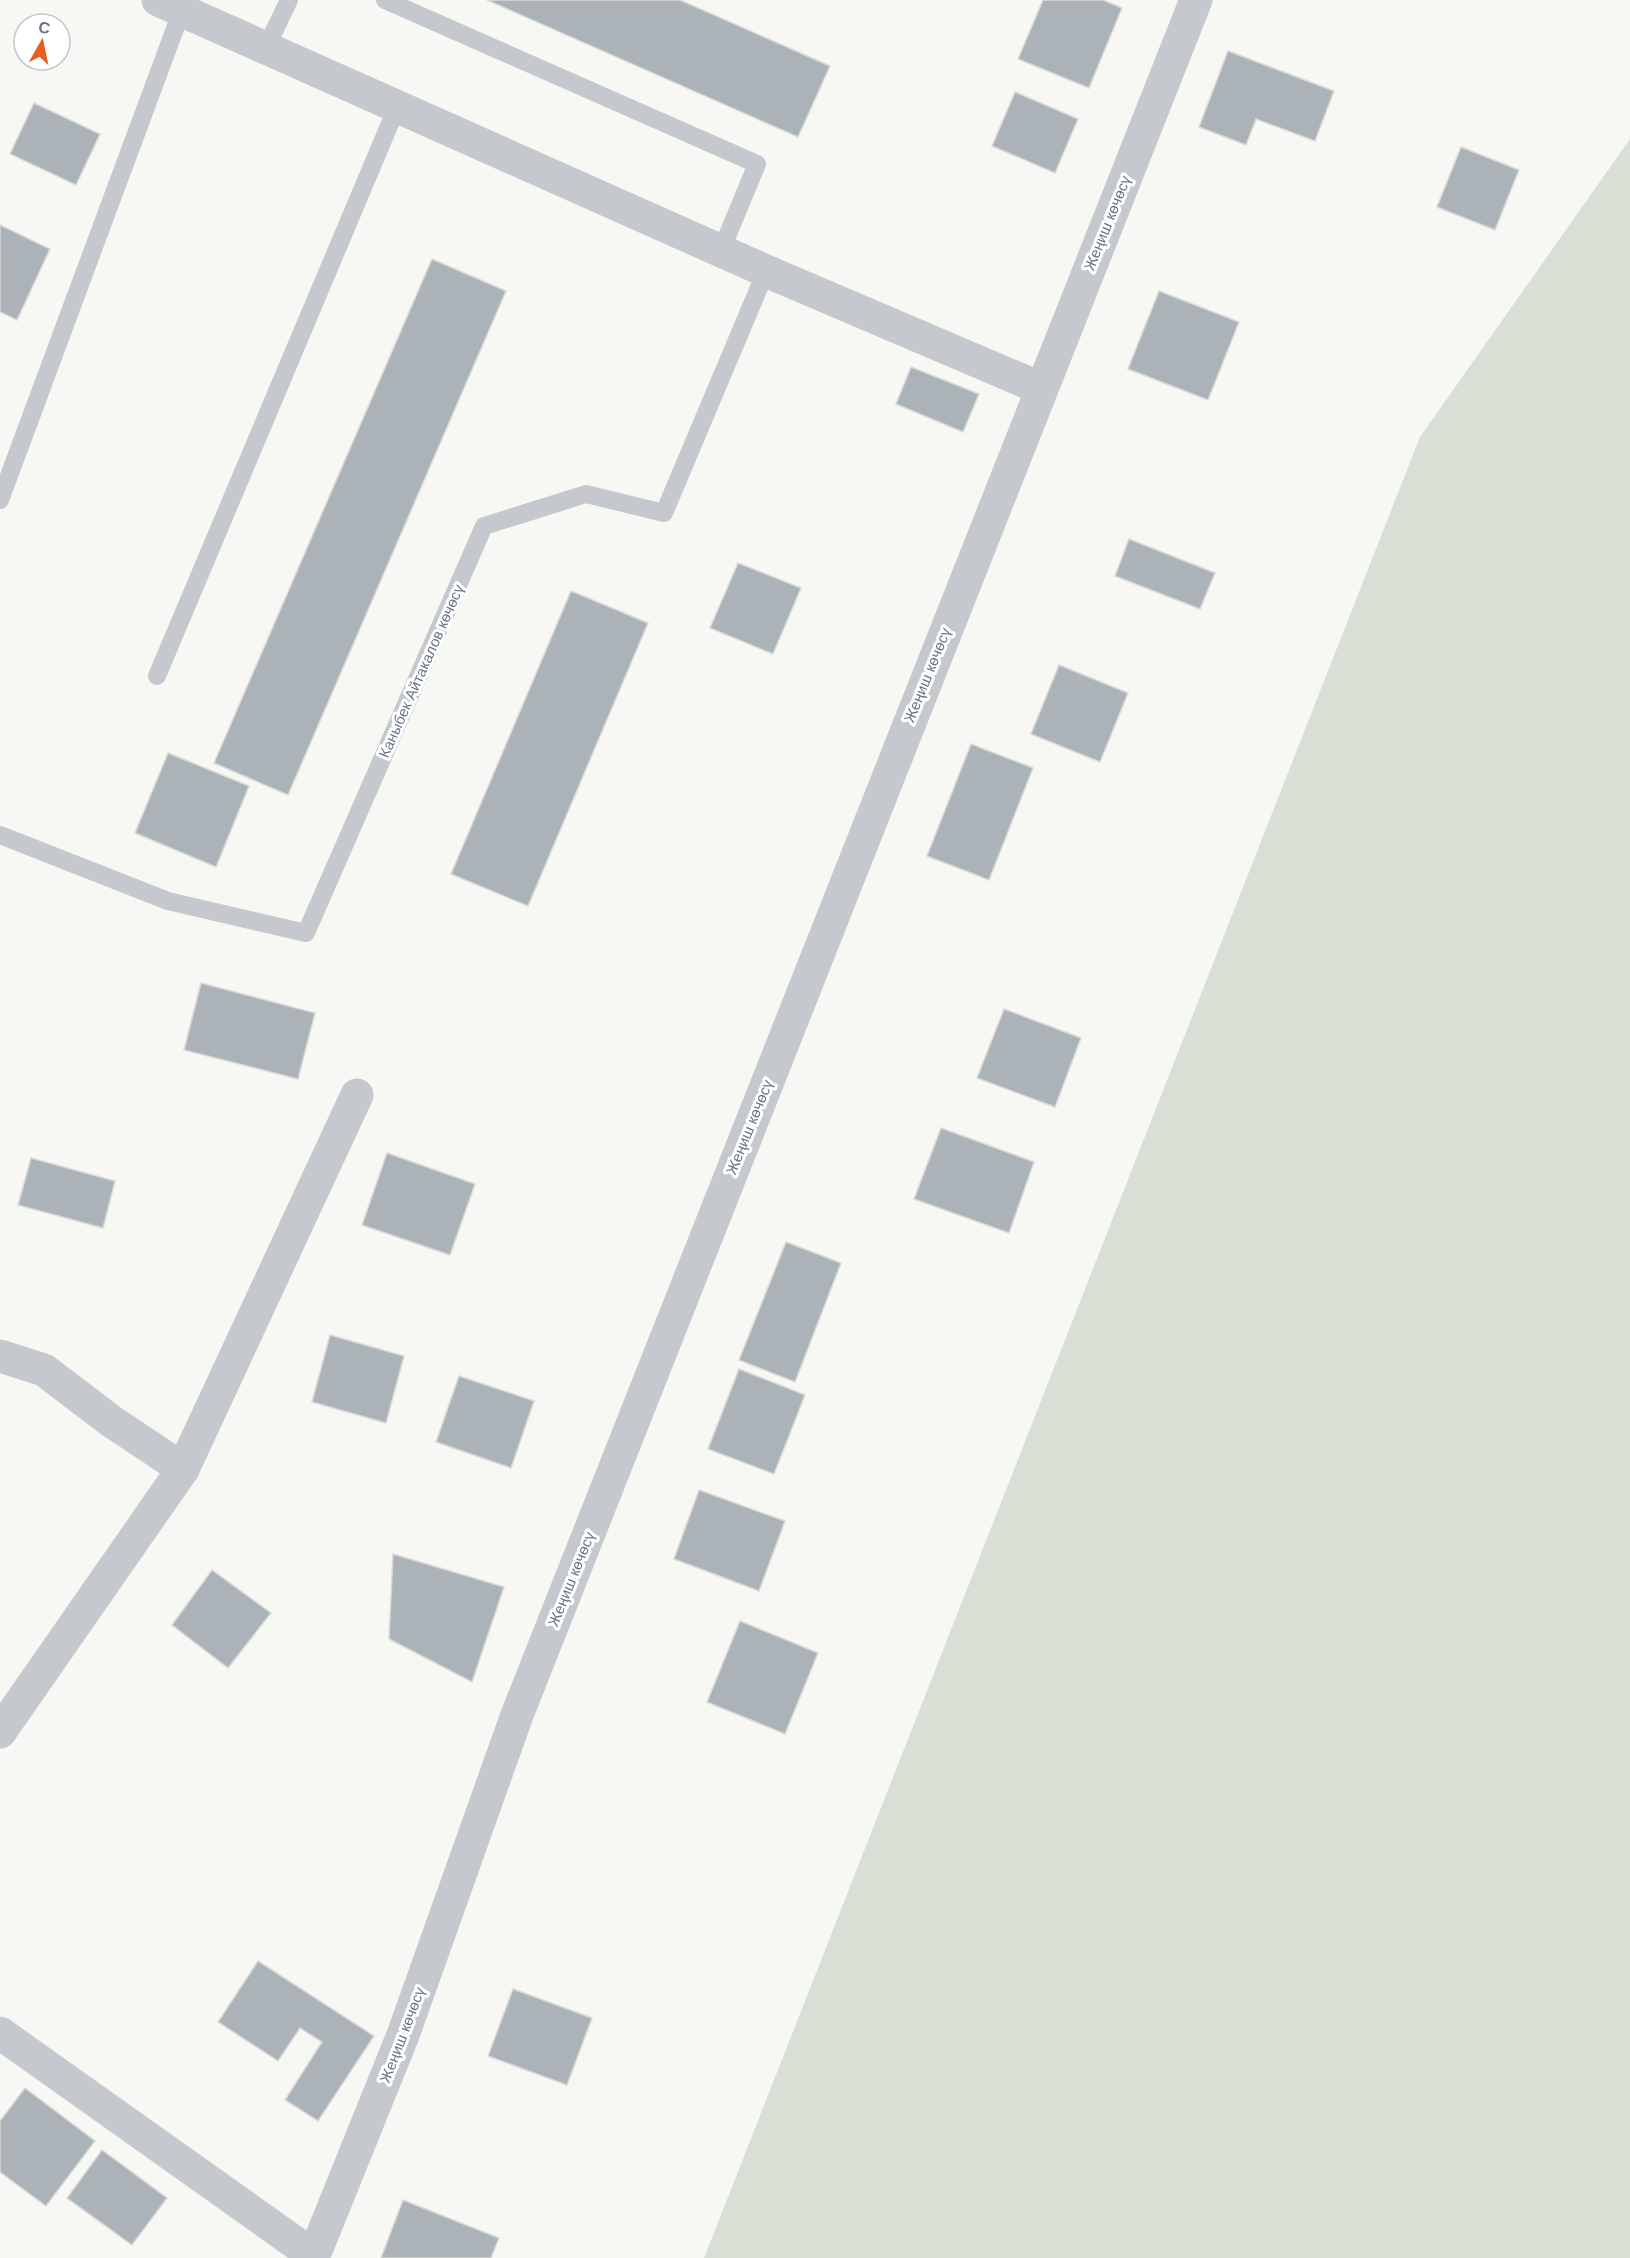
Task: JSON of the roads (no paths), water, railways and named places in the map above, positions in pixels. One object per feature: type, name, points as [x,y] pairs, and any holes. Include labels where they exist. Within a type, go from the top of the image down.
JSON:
[{"type":"street","name":"Жеңиш көчөсү","points":[[313,2257],[403,2035],[517,1715],[1040,388],[1196,0]]},
{"type":"street","points":[[176,3],[266,48],[721,251],[1040,388]]},
{"type":"street","points":[[0,1731],[183,1469],[357,1095]]},
{"type":"street","points":[[0,1356],[44,1370],[111,1421],[183,1469]]},
{"type":"street","points":[[0,2033],[313,2257]]},
{"type":"lane","points":[[266,48],[290,0]]},
{"type":"lane","points":[[385,0],[757,164],[721,251]]},
{"type":"lane","points":[[0,500],[176,3]]},
{"type":"lane","points":[[157,676],[397,106]]},
{"type":"lane","name":"Каныбек Айтакалов көчөсү","points":[[0,835],[168,901],[306,933],[484,526],[586,494],[664,513],[766,271]]}]
